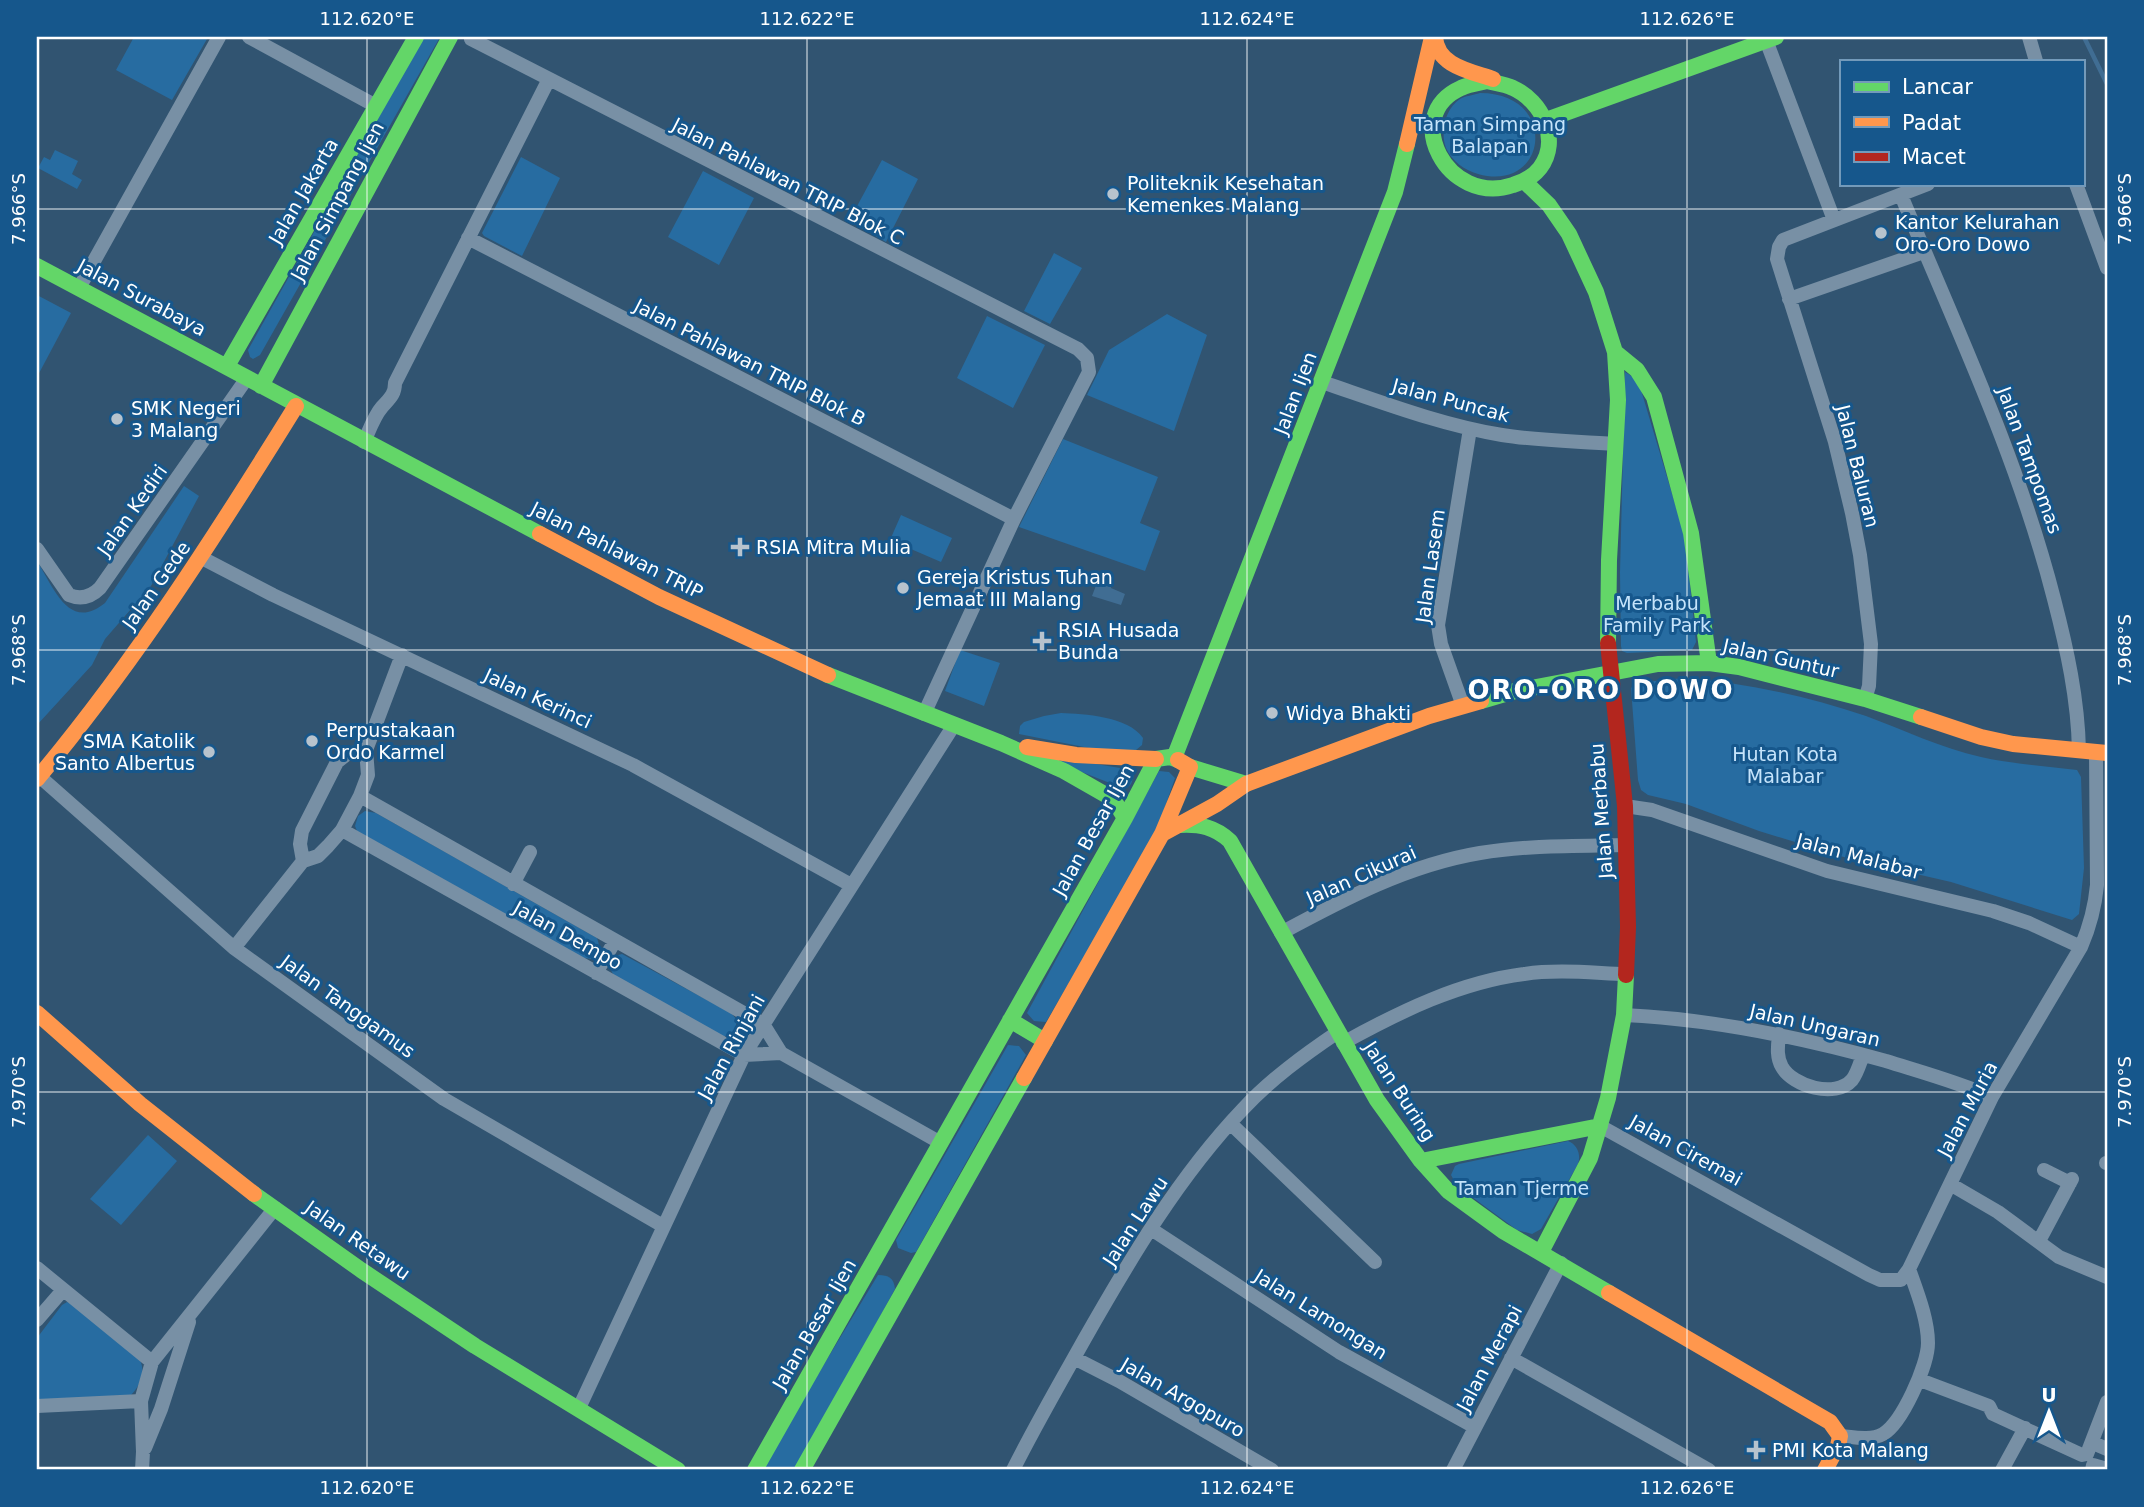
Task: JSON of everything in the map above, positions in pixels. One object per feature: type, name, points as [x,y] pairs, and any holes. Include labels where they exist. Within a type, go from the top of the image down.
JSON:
[{"type":"main road","name":"Jalan Jakarta","points":[[227,366],[416,37]]},
{"type":"main road","name":"Jalan Simpang Ijen","points":[[254,382],[450,37]]},
{"type":"main road","name":"Jalan Ijen","points":[[1174,758],[1395,192],[1425,64],[1434,37]]},
{"type":"main road","points":[[1425,64],[1433,120],[1432,142],[1445,168],[1454,176],[1474,186],[1491,189],[1524,181],[1541,166],[1549,142],[1546,120],[1541,108],[1523,92],[1441,57],[1434,47],[1434,37]]},
{"type":"main road","points":[[1546,120],[1771,39]]},
{"type":"main road","points":[[1395,192],[1445,98],[1458,88],[1475,82],[1503,83]]},
{"type":"main road","name":"Jalan Merbabu","points":[[1524,181],[1549,205],[1569,234],[1596,292],[1615,352],[1618,400],[1608,572],[1609,672],[1625,806],[1628,927],[1624,1015],[1608,1098],[1585,1169],[1541,1252]]},
{"type":"main road","name":"Jalan Surabaya","points":[[37,266],[227,366]]},
{"type":"main road","points":[[1615,352],[1645,380],[1657,407],[1691,533],[1709,663]]},
{"type":"main road","name":"Jalan Pahlawan TRIP","points":[[227,366],[296,406],[659,597],[831,676],[1001,743],[1095,788],[1113,799],[1125,818]]},
{"type":"main road","name":"Jalan Gede","points":[[38,778],[128,663],[202,558],[296,406]]},
{"type":"main road","name":"Jalan Guntur","points":[[1162,834],[1246,784],[1463,706],[1515,691],[1658,664],[1709,663],[1764,672],[1865,699],[1981,737],[2013,744],[2102,752]]},
{"type":"main road","name":"Jalan Pahlawan TRIP","points":[[1001,743],[1076,755],[1156,760]]},
{"type":"main road","points":[[1174,758],[1190,767],[1246,784]]},
{"type":"main road","name":"Jalan Besar Ijen","points":[[802,1470],[896,1263],[941,1143],[1156,760],[1174,758]]},
{"type":"main road","name":"Jalan Besar Ijen","points":[[755,1470],[1045,1041],[1162,834],[1190,767]]},
{"type":"main road","name":"Jalan Buring","points":[[1178,825],[1211,827],[1230,841],[1377,1100],[1421,1161],[1448,1191],[1503,1231],[1823,1417],[1836,1428],[1840,1436]]},
{"type":"main road","name":"Jalan Retawu","points":[[37,1013],[130,1097],[275,1208],[474,1345],[678,1470]]},
{"type":"main road","points":[[1010,1020],[1045,1041]]},
{"type":"main road","name":"Jalan Ciremai","points":[[1421,1161],[1600,1126]]},
{"type":"main road","points":[[1825,1470],[1838,1446],[1840,1436]]},
{"type":"street","points":[[79,288],[219,37]]},
{"type":"street","points":[[248,37],[376,106]]},
{"type":"street","points":[[2029,37],[2036,60]]},
{"type":"street","points":[[1771,39],[1833,219],[1923,186]]},
{"type":"street","name":"Jalan Pahlawan TRIP Blok C","points":[[471,40],[1078,349],[1087,358],[1089,372],[1014,519]]},
{"type":"street","points":[[364,442],[383,406],[382,399],[389,384],[395,383],[548,80]]},
{"type":"street","points":[[2077,186],[2107,268]]},
{"type":"street","name":"Jalan Tampomas","points":[[1901,195],[2006,445],[2034,524],[2070,662],[2079,751]]},
{"type":"street","name":"Jalan Baluran","points":[[1833,219],[1783,240],[1777,259],[1835,442],[1860,555],[1871,644],[1869,687],[1865,699]]},
{"type":"street","name":"Jalan Pahlawan TRIP Blok B","points":[[468,238],[1014,519]]},
{"type":"street","points":[[1789,299],[1924,251]]},
{"type":"street","name":"Jalan Kediri","points":[[37,549],[69,595],[81,598],[94,594],[254,382]]},
{"type":"street","name":"Jalan Puncak","points":[[1322,382],[1470,429],[1506,436],[1615,444]]},
{"type":"street","name":"Jalan Lasem","points":[[1463,706],[1441,644],[1438,625],[1470,429]]},
{"type":"street","points":[[924,714],[1014,519]]},
{"type":"street","name":"Jalan Kerinci","points":[[202,558],[273,595],[633,765],[851,885]]},
{"type":"street","points":[[234,948],[303,861],[318,856],[342,830],[369,775],[366,750],[402,655]]},
{"type":"street","name":"Jalan Rinjani","points":[[579,1408],[744,1055],[954,725]]},
{"type":"street","points":[[303,861],[300,844],[302,831],[337,762],[347,754],[366,750]]},
{"type":"street","name":"Jalan Muria","points":[[1909,1269],[1992,1097],[2081,947],[2092,919],[2101,906],[2098,862],[2102,752]]},
{"type":"street","name":"Jalan Tanggamus","points":[[38,778],[234,948],[443,1099],[663,1226]]},
{"type":"street","name":"Jalan Dempo","points":[[360,796],[763,1024],[781,1053],[941,1143]]},
{"type":"street","name":"Jalan Malabar","points":[[1625,806],[1652,810],[1827,871],[1993,911],[2029,923],[2081,947]]},
{"type":"street","name":"Jalan Dempo","points":[[342,830],[744,1055]]},
{"type":"street","name":"Jalan Cikurai","points":[[1280,933],[1371,887],[1410,871],[1453,859],[1509,849],[1626,845]]},
{"type":"street","points":[[513,884],[530,852]]},
{"type":"street","points":[[596,973],[615,941]]},
{"type":"street","name":"Jalan Lawu","points":[[1013,1470],[1074,1358],[1150,1229],[1179,1187],[1230,1123],[1271,1082],[1304,1055],[1409,1009],[1487,981],[1526,973],[1626,974]]},
{"type":"street","name":"Jalan Ungaran","points":[[1624,1015],[1716,1023],[1779,1034],[1910,1068],[1992,1097]]},
{"type":"street","points":[[1779,1034],[1777,1051],[1783,1070],[1798,1083],[1814,1087],[1839,1088],[1847,1084],[1853,1079],[1863,1055]]},
{"type":"street","points":[[744,1055],[781,1053]]},
{"type":"street","points":[[1230,1123],[1375,1262]]},
{"type":"street","name":"Jalan Ciremai","points":[[1600,1126],[1869,1275],[1880,1280],[1901,1280],[1909,1269]]},
{"type":"street","points":[[2039,1241],[2071,1181],[2044,1170]]},
{"type":"street","points":[[1950,1184],[1998,1212],[2059,1257],[2107,1277]]},
{"type":"street","points":[[142,1470],[141,1401],[152,1362],[275,1208]]},
{"type":"street","name":"Jalan Lamongan","points":[[1150,1229],[1339,1352],[1475,1427]]},
{"type":"street","name":"Jalan Merapi","points":[[1453,1470],[1561,1264]]},
{"type":"street","points":[[37,1268],[152,1362]]},
{"type":"street","points":[[1840,1436],[1876,1437],[1885,1433],[1920,1380],[1926,1363],[1928,1342],[1909,1269]]},
{"type":"street","points":[[37,1320],[63,1290]]},
{"type":"street","points":[[143,1452],[161,1409],[192,1312]]},
{"type":"street","name":"Jalan Argopuro","points":[[1074,1358],[1119,1381],[1272,1470]]},
{"type":"street","points":[[1511,1358],[1709,1470]]},
{"type":"street","points":[[1920,1380],[1989,1406],[1993,1413],[2082,1455],[2087,1454],[2093,1443],[2107,1402]]},
{"type":"street","points":[[37,1406],[141,1401]]},
{"type":"street","points":[[2002,1470],[2025,1428]]},
{"type":"street","points":[[2093,1443],[2107,1449]]},
{"type":"street","points":[[2092,1470],[2093,1465],[2107,1469]]},
{"type":"green space","points":[[134,37],[207,39],[172,100],[116,70]]},
{"type":"green space","points":[[423,37],[440,37],[260,355],[253,359],[248,350]]},
{"type":"green space","name":"Taman Simpang Balapan","points":[[1480,93],[1506,97],[1523,108],[1533,124],[1535,141],[1530,157],[1519,170],[1501,176],[1478,174],[1459,164],[1446,148],[1444,128],[1447,115],[1460,99]]},
{"type":"green space","points":[[55,150],[78,161],[72,174],[82,180],[77,189],[38,168],[44,157],[50,160]]},
{"type":"green space","points":[[521,157],[560,178],[522,256],[482,233]]},
{"type":"green space","points":[[882,160],[918,179],[886,242],[849,221]]},
{"type":"green space","points":[[703,171],[754,198],[719,265],[668,237]]},
{"type":"green space","points":[[1054,253],[1082,268],[1050,324],[1024,311]]},
{"type":"green space","points":[[37,295],[71,313],[37,377]]},
{"type":"green space","points":[[1167,314],[1207,335],[1174,431],[1087,395],[1109,350]]},
{"type":"green space","points":[[987,316],[1045,345],[1013,408],[957,378]]},
{"type":"green space","name":"Merbabu Family Park","points":[[1625,372],[1638,380],[1685,537],[1696,642],[1692,650],[1622,651],[1620,573]]},
{"type":"green space","points":[[1063,439],[1158,477],[1140,523],[1160,531],[1145,571],[1019,527]]},
{"type":"green space","points":[[184,486],[199,496],[151,586],[105,639],[92,665],[37,725],[37,561],[64,603],[72,610],[92,611],[105,603]]},
{"type":"green space","points":[[901,515],[952,538],[941,562],[890,540]]},
{"type":"green space","points":[[960,650],[1000,663],[984,706],[945,691]]},
{"type":"green space","name":"Hutan Kota Malabar","points":[[1684,678],[1776,691],[1821,702],[1981,757],[2077,770],[2081,777],[2084,868],[2079,914],[2072,920],[1951,882],[1847,858],[1759,831],[1686,804],[1648,795],[1641,790],[1638,780],[1631,688],[1636,683]]},
{"type":"green space","points":[[1061,713],[1117,721],[1136,731],[1143,738],[1142,745],[1136,750],[1099,750],[1019,734],[1020,726],[1024,722]]},
{"type":"green space","points":[[1036,754],[1126,769],[1134,776],[1127,788],[1120,787]]},
{"type":"green space","points":[[1159,771],[1169,772],[1175,778],[1156,833],[1046,1022],[1034,1021],[1027,1013]]},
{"type":"green space","points":[[365,811],[376,813],[597,938],[599,952],[593,959],[583,958],[357,831],[355,826],[358,816]]},
{"type":"green space","points":[[622,954],[731,1013],[737,1020],[735,1030],[728,1036],[720,1036],[614,976],[609,966]]},
{"type":"green space","points":[[1008,1045],[1019,1046],[1026,1055],[916,1252],[898,1248],[896,1240]]},
{"type":"green space","points":[[148,1135],[177,1161],[121,1225],[90,1199]]},
{"type":"green space","name":"Taman Tjerme","points":[[1568,1141],[1578,1151],[1578,1164],[1541,1229],[1532,1234],[1517,1230],[1457,1186],[1451,1175],[1459,1164]]},
{"type":"green space","points":[[878,1275],[890,1278],[895,1289],[796,1470],[760,1470]]},
{"type":"green space","points":[[67,1302],[109,1332],[140,1360],[141,1379],[131,1395],[37,1400],[37,1338]]},
{"type":"shaded area","points":[[1104,572],[1110,574],[1111,588],[1125,594],[1121,605],[1092,596],[1100,575]]},
{"type":"waterway","points":[[2084,37],[2107,84]]},
{"type":"traffic: fast","points":[[227,366],[416,37]]},
{"type":"traffic: fast","points":[[261,386],[450,37]]},
{"type":"traffic: fast","points":[[1546,120],[1776,37]]},
{"type":"traffic: fast","points":[[1487,81],[1513,88],[1523,94],[1540,112],[1545,122],[1549,146],[1546,157],[1531,177],[1513,185],[1489,188],[1468,183],[1451,171],[1439,155],[1433,136],[1434,118],[1443,101],[1461,88],[1487,81]]},
{"type":"traffic: fast","points":[[1174,758],[1395,192],[1407,144]]},
{"type":"traffic: fast","points":[[1524,181],[1549,205],[1569,234],[1596,292],[1615,352],[1618,400],[1609,560],[1608,643]]},
{"type":"traffic: fast","points":[[37,266],[540,534]]},
{"type":"traffic: fast","points":[[1615,352],[1637,370],[1654,397],[1691,533],[1709,663]]},
{"type":"traffic: fast","points":[[1481,701],[1515,691],[1658,664],[1709,663],[1739,667],[1865,699],[1921,717]]},
{"type":"traffic: fast","points":[[828,675],[1001,743],[1064,771],[1113,799],[1125,818]]},
{"type":"traffic: fast","points":[[755,1470],[1156,759],[1170,757],[1178,760]]},
{"type":"traffic: fast","points":[[1190,767],[1246,784]]},
{"type":"traffic: fast","points":[[1180,825],[1207,827],[1230,841],[1377,1100],[1421,1161],[1448,1191],[1503,1231],[1609,1293]]},
{"type":"traffic: fast","points":[[1541,1252],[1590,1158],[1608,1098],[1624,1015],[1626,975]]},
{"type":"traffic: fast","points":[[1010,1020],[1045,1041]]},
{"type":"traffic: fast","points":[[802,1470],[1024,1078]]},
{"type":"traffic: fast","points":[[1421,1161],[1600,1126]]},
{"type":"traffic: fast","points":[[254,1194],[475,1346],[678,1470]]},
{"type":"traffic: slow","points":[[1407,144],[1432,37]]},
{"type":"traffic: slow","points":[[1435,37],[1437,47],[1448,61],[1493,79]]},
{"type":"traffic: slow","points":[[37,779],[141,644],[205,550],[296,406]]},
{"type":"traffic: slow","points":[[540,534],[659,597],[828,675]]},
{"type":"traffic: slow","points":[[1162,834],[1217,804],[1246,784],[1429,716],[1481,701]]},
{"type":"traffic: slow","points":[[1921,717],[1981,737],[2013,744],[2107,753]]},
{"type":"traffic: slow","points":[[1027,747],[1076,755],[1156,759]]},
{"type":"traffic: slow","points":[[1024,1078],[1162,834],[1190,767],[1178,760]]},
{"type":"traffic: slow","points":[[37,1013],[140,1104],[254,1194]]},
{"type":"traffic: slow","points":[[1609,1293],[1830,1422],[1840,1436],[1838,1446],[1825,1470]]},
{"type":"traffic: jam","points":[[1608,643],[1625,806],[1628,927],[1626,975]]},
{"type":"place","name":"Politeknik Kesehatan Kemenkes Malang","points":[[1113,194]]},
{"type":"place","name":"Kantor Kelurahan Oro-Oro Dowo","points":[[1881,233]]},
{"type":"place","name":"SMK Negeri 3 Malang","points":[[117,419]]},
{"type":"place","name":"RSIA Mitra Mulia","points":[[740,547]]},
{"type":"place","name":"Gereja Kristus Tuhan Jemaat III Malang","points":[[903,588]]},
{"type":"place","name":"RSIA Husada Bunda","points":[[1042,641]]},
{"type":"place","name":"Widya Bhakti","points":[[1272,713]]},
{"type":"place","name":"Perpustakaan Ordo Karmel","points":[[312,741]]},
{"type":"place","name":"SMA Katolik Santo Albertus","points":[[209,752]]},
{"type":"place","name":"PMI Kota Malang","points":[[1756,1450]]},
{"type":"district","name":"ORO-ORO DOWO","points":[[1601,690]]}]
